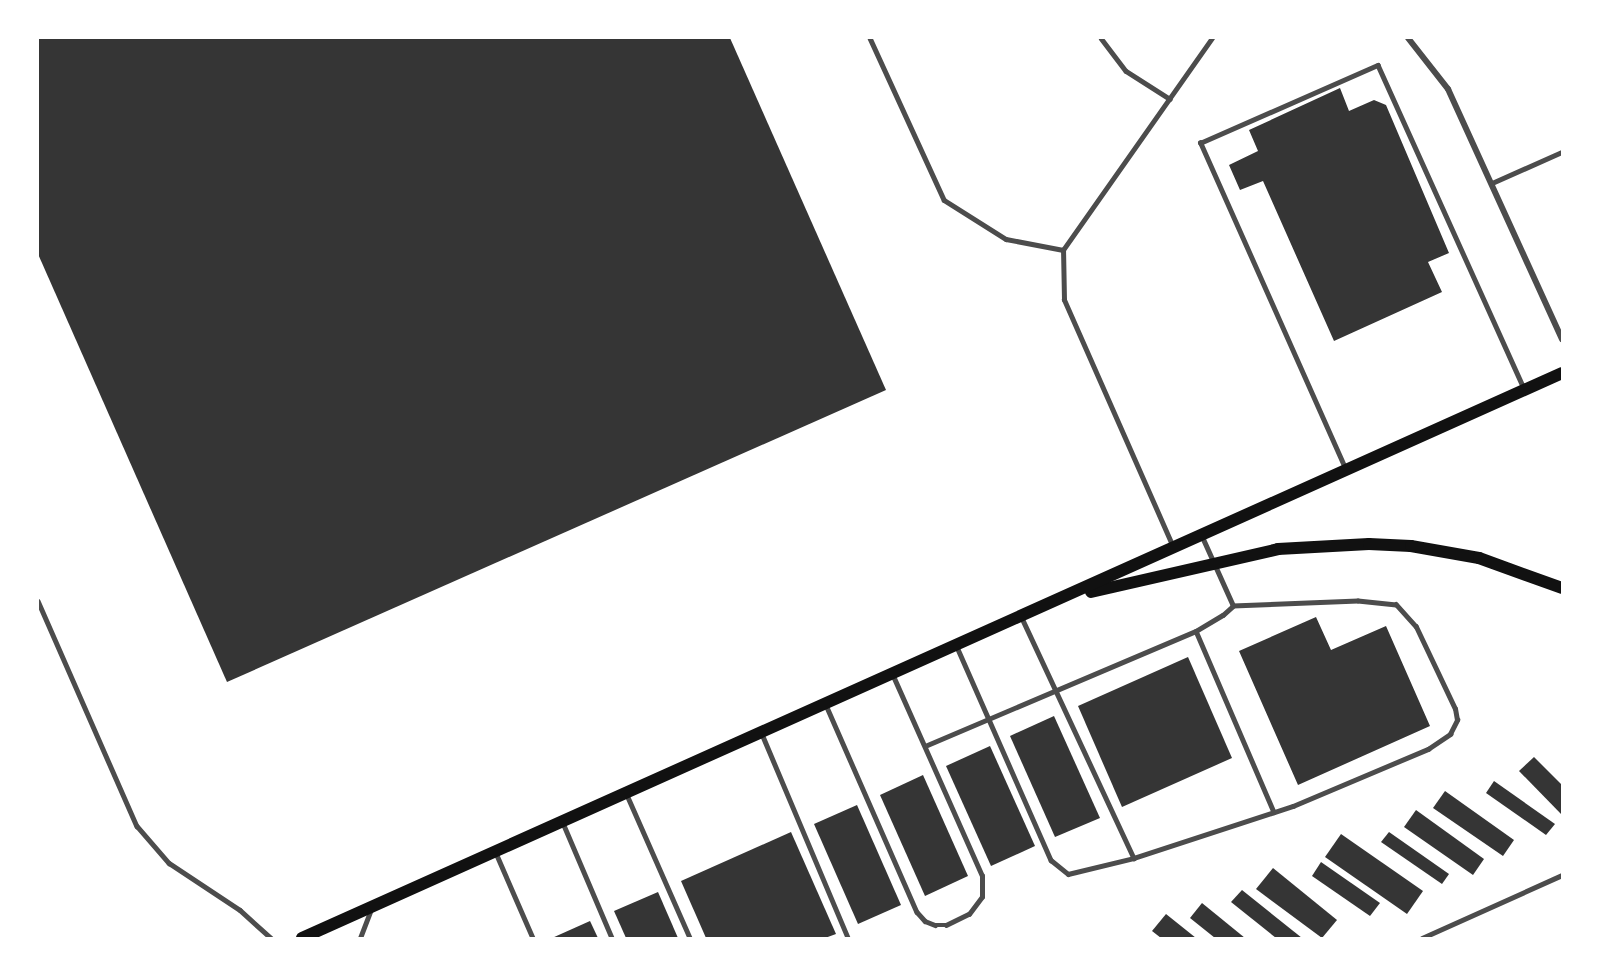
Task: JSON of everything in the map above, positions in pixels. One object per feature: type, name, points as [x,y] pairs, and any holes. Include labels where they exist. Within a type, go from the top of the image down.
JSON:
[{"type":"main road","points":[[302,939],[1069,597],[1201,534],[1563,373]]},
{"type":"main road","points":[[1069,597],[1301,546],[1402,545],[1479,558],[1563,588]]},
{"type":"street","points":[[1408,38],[1448,89],[1563,339]]},
{"type":"lane","points":[[870,38],[944,200],[1006,239],[1063,250]]},
{"type":"lane","points":[[1101,38],[1126,71],[1170,99]]},
{"type":"lane","points":[[1173,547],[1064,300],[1063,250],[1212,38]]},
{"type":"lane","points":[[1346,469],[1200,143],[1378,64],[1524,389]]},
{"type":"lane","points":[[1492,183],[1563,152]]},
{"type":"lane","points":[[1201,534],[1233,606]]},
{"type":"lane","points":[[38,601],[137,826],[169,863],[240,910],[271,939]]},
{"type":"lane","points":[[926,746],[989,720],[1196,631],[1233,606],[1358,601],[1396,605],[1416,627],[1457,720],[1450,734],[1428,749],[1274,812],[1134,858],[1080,873],[1058,869],[989,720],[957,647]]},
{"type":"lane","points":[[1022,618],[1134,858]]},
{"type":"lane","points":[[1196,631],[1274,812]]},
{"type":"lane","points":[[826,705],[917,912],[925,921],[946,925],[979,906],[984,886],[926,746],[892,676]]},
{"type":"lane","points":[[762,734],[848,939]]},
{"type":"lane","points":[[627,795],[690,939]]},
{"type":"lane","points":[[563,823],[612,939]]},
{"type":"lane","points":[[496,853],[534,939]]},
{"type":"lane","points":[[1422,939],[1563,874]]},
{"type":"lane","points":[[360,939],[371,908]]},
{"type":"building","points":[[38,38],[730,38],[886,390],[227,682],[38,254]]},
{"type":"building","points":[[1340,88],[1349,111],[1374,100],[1386,105],[1449,253],[1428,262],[1442,292],[1334,341],[1263,181],[1240,190],[1229,165],[1258,151],[1249,130]]},
{"type":"building","points":[[1316,617],[1331,650],[1386,626],[1430,726],[1298,785],[1239,651]]},
{"type":"building","points":[[1188,657],[1232,758],[1122,807],[1078,706]]},
{"type":"building","points":[[1054,716],[1100,818],[1055,837],[1010,736]]},
{"type":"building","points":[[990,746],[1035,846],[991,866],[946,766]]},
{"type":"building","points":[[1534,757],[1562,785],[1562,815],[1519,771]]},
{"type":"building","points":[[923,775],[968,876],[925,896],[880,795]]},
{"type":"building","points":[[1494,781],[1555,824],[1546,835],[1486,793]]},
{"type":"building","points":[[1445,791],[1514,840],[1503,856],[1433,808]]},
{"type":"building","points":[[857,805],[901,905],[858,924],[814,824]]},
{"type":"building","points":[[1416,810],[1484,859],[1473,875],[1404,827]]},
{"type":"building","points":[[791,832],[836,934],[825,938],[706,938],[681,881]]},
{"type":"building","points":[[1389,832],[1449,874],[1442,884],[1381,842]]},
{"type":"building","points":[[1341,834],[1423,891],[1407,914],[1325,857]]},
{"type":"building","points":[[1321,862],[1380,903],[1370,916],[1312,876]]},
{"type":"building","points":[[1273,868],[1337,920],[1322,938],[1256,889]]},
{"type":"building","points":[[1242,890],[1302,938],[1276,938],[1231,902]]},
{"type":"building","points":[[658,892],[678,938],[626,938],[614,911]]},
{"type":"building","points":[[1202,903],[1245,938],[1215,938],[1190,918]]},
{"type":"building","points":[[1166,914],[1196,938],[1161,938],[1152,931]]},
{"type":"building","points":[[590,921],[598,938],[552,938]]}]
